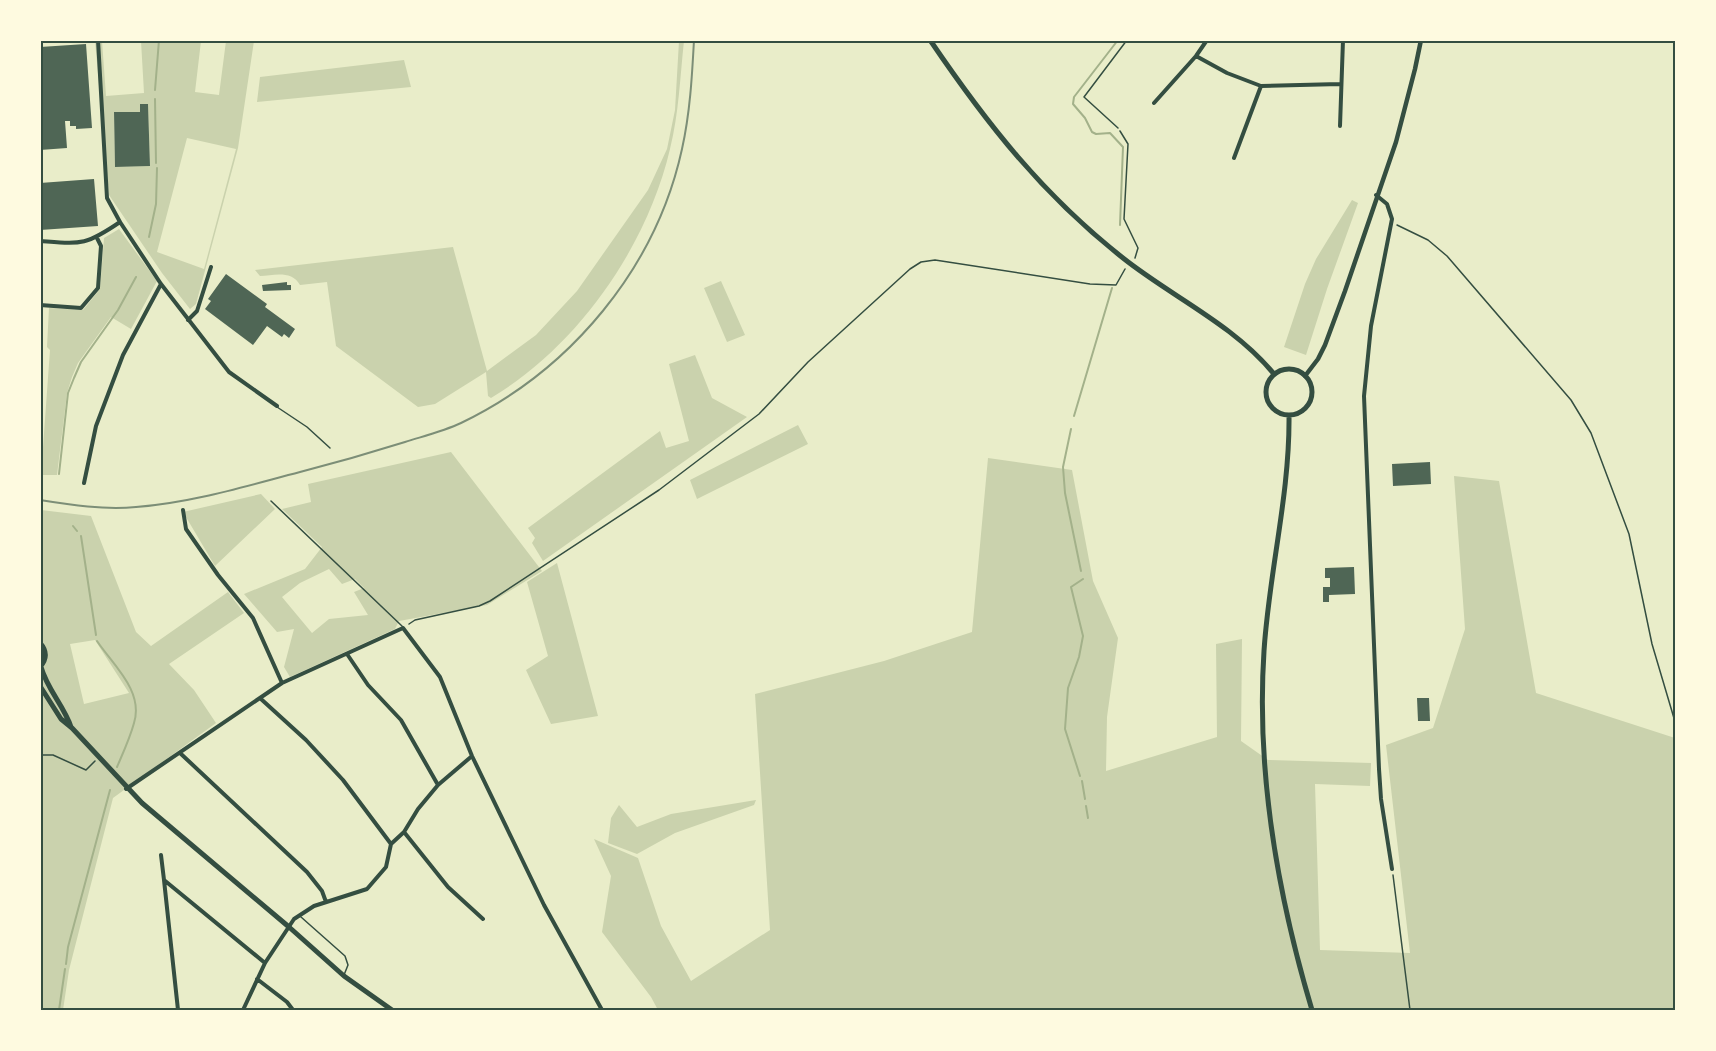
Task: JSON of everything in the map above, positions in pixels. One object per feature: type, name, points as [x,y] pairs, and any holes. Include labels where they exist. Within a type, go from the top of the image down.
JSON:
[{"type":"main road","points":[[930,40],[958,82],[1007,147],[1066,209],[1123,258],[1232,334],[1274,374]]},
{"type":"main road","points":[[1286,369],[1300,372],[1305,376],[1309,382],[1311,397],[1303,410],[1289,415],[1275,411],[1267,400],[1266,386],[1274,374],[1286,369]]},
{"type":"main road","points":[[1289,415],[1287,466],[1264,650],[1262,730],[1267,803],[1278,878],[1312,1011]]},
{"type":"main road","points":[[40,643],[46,657],[41,667],[43,675],[72,728]]},
{"type":"main road","points":[[40,686],[61,719],[72,728],[126,789],[344,976],[392,1011]]},
{"type":"street","points":[[98,40],[107,198],[161,284],[229,372],[277,406]]},
{"type":"street","points":[[1154,103],[1196,57],[1207,40]]},
{"type":"street","points":[[1340,126],[1343,40]]},
{"type":"street","points":[[1305,376],[1325,345],[1396,142],[1421,40]]},
{"type":"street","points":[[1196,57],[1227,73],[1261,86],[1340,84]]},
{"type":"street","points":[[1234,158],[1261,86]]},
{"type":"street","points":[[1376,195],[1387,204],[1392,223],[1371,326],[1364,396],[1365,465],[1381,799],[1392,869]]},
{"type":"street","points":[[40,241],[80,243],[97,238],[120,222]]},
{"type":"street","points":[[40,305],[81,308],[91,297],[98,288],[101,246],[97,238]]},
{"type":"street","points":[[188,320],[197,311],[211,267]]},
{"type":"street","points":[[84,483],[96,426],[123,355],[161,284]]},
{"type":"street","points":[[183,510],[186,529],[252,618],[282,683]]},
{"type":"street","points":[[126,789],[282,683],[403,628],[440,676],[472,756],[544,905],[602,1011]]},
{"type":"street","points":[[347,654],[368,685],[401,720],[438,785]]},
{"type":"street","points":[[261,699],[306,740],[344,780],[391,844]]},
{"type":"street","points":[[180,753],[307,872],[322,891],[326,902]]},
{"type":"street","points":[[244,1010],[265,963],[299,915],[314,906],[367,888],[386,867],[391,844],[404,832],[418,809],[438,785],[472,756]]},
{"type":"street","points":[[404,832],[448,886],[483,919]]},
{"type":"street","points":[[161,855],[174,991],[178,1011]]},
{"type":"street","points":[[164,880],[265,963]]},
{"type":"street","points":[[257,979],[286,1002],[293,1011]]},
{"type":"lane","points":[[1119,128],[1084,98],[1127,40]]},
{"type":"lane","points":[[277,406],[307,427],[330,448]]},
{"type":"lane","points":[[271,501],[403,628]]},
{"type":"lane","points":[[299,915],[345,956],[348,965],[344,976]]},
{"type":"path","points":[[1119,128],[1128,144],[1124,219],[1138,248],[1135,258]]},
{"type":"path","points":[[1392,223],[1428,240],[1447,256],[1571,400],[1591,433],[1629,534],[1652,644],[1676,725]]},
{"type":"path","points":[[403,628],[415,620],[490,602],[659,490],[759,414],[808,362],[910,269],[921,262],[935,261],[1090,284],[1116,285],[1126,268]]},
{"type":"path","points":[[40,755],[53,755],[86,770],[97,757]]},
{"type":"path","points":[[1392,869],[1410,1011]]},
{"type":"green space","points":[[95,41],[102,41],[106,96],[144,93],[141,41],[201,41],[195,92],[219,95],[226,41],[254,41],[238,148],[196,304],[190,309],[162,273],[109,195]],"holes":[[[140,104],[148,104],[150,166],[115,167],[114,112],[140,112]],[[187,138],[236,149],[204,269],[157,252]]]},
{"type":"green space","points":[[679,41],[684,41],[673,136],[659,186],[645,222],[605,291],[580,322],[523,376],[491,398],[488,396],[486,372],[435,404],[418,407],[336,346],[327,282],[300,285],[297,280],[288,275],[260,276],[255,270],[453,247],[487,371],[536,335],[577,291],[648,190],[667,149],[675,110]]},
{"type":"green space","points":[[404,60],[411,87],[257,102],[260,77]]},
{"type":"green space","points":[[1352,200],[1358,203],[1306,355],[1284,347],[1316,259]]},
{"type":"green space","points":[[119,229],[157,281],[131,329],[111,317],[78,363],[67,393],[57,475],[41,475],[50,350],[47,347],[49,308],[83,310],[100,289],[104,238]]},
{"type":"green space","points":[[721,281],[745,335],[727,342],[704,288]]},
{"type":"green space","points":[[695,355],[712,398],[747,417],[543,561],[532,543],[535,538],[528,528],[660,431],[666,448],[689,441],[669,364]]},
{"type":"green space","points":[[798,425],[808,444],[697,499],[690,480]]},
{"type":"green space","points":[[451,452],[542,571],[487,605],[399,621],[395,629],[290,677],[284,667],[294,629],[277,632],[244,594],[305,569],[322,547],[282,509],[311,502],[308,484]],"holes":[[[329,569],[342,584],[355,579],[364,588],[354,592],[368,615],[329,619],[312,633],[282,597],[300,583]]]},
{"type":"green space","points":[[988,458],[1072,470],[1093,581],[1118,638],[1107,717],[1106,771],[1217,737],[1216,644],[1242,639],[1241,741],[1268,760],[1371,763],[1370,786],[1315,784],[1320,950],[1410,953],[1386,745],[1433,728],[1465,629],[1454,476],[1499,481],[1536,693],[1675,738],[1675,1010],[658,1010],[651,997],[602,932],[611,876],[594,839],[638,858],[661,926],[691,981],[770,930],[755,694],[884,661],[972,632]]},
{"type":"green space","points":[[261,494],[275,509],[215,566],[183,512]]},
{"type":"green space","points":[[41,510],[91,516],[136,632],[151,646],[228,592],[244,613],[169,664],[194,690],[216,723],[113,798],[69,970],[63,1010],[41,1010]],"holes":[[[95,640],[129,693],[84,704],[70,644]]]},
{"type":"green space","points":[[557,563],[598,716],[551,724],[526,670],[548,656],[527,582]]},
{"type":"green space","points":[[756,800],[754,805],[675,833],[637,854],[608,843],[611,818],[619,805],[637,827],[671,814]]},
{"type":"building","points":[[86,44],[92,128],[76,129],[76,126],[70,126],[70,121],[65,121],[67,148],[40,150],[40,47]]},
{"type":"building","points":[[140,104],[148,104],[150,166],[115,167],[114,112],[140,112]]},
{"type":"building","points":[[94,179],[98,226],[40,230],[40,183]]},
{"type":"building","points":[[226,274],[267,304],[265,307],[295,329],[289,338],[284,334],[282,337],[267,326],[253,345],[205,309],[211,301],[208,299]]},
{"type":"building","points":[[287,282],[287,285],[291,285],[291,290],[263,291],[262,285]]},
{"type":"building","points":[[1430,462],[1431,484],[1393,486],[1392,464]]},
{"type":"building","points":[[1354,567],[1355,594],[1329,595],[1329,602],[1323,602],[1323,587],[1330,587],[1330,578],[1325,578],[1325,568]]},
{"type":"building","points":[[1417,698],[1429,698],[1430,721],[1418,721]]},
{"type":"waterway","points":[[155,90],[159,40]]},
{"type":"waterway","points":[[1118,40],[1074,97],[1073,104],[1085,118],[1092,132],[1110,133],[1123,147],[1120,225]]},
{"type":"waterway","points":[[155,99],[156,163]]},
{"type":"waterway","points":[[149,237],[156,204],[157,168]]},
{"type":"waterway","points":[[59,474],[68,393],[81,362],[118,310],[136,277]]},
{"type":"waterway","points":[[1074,416],[1112,288]]},
{"type":"waterway","points":[[1071,429],[1063,467],[1065,493],[1081,571]]},
{"type":"waterway","points":[[73,526],[77,531]]},
{"type":"waterway","points":[[81,536],[96,635]]},
{"type":"waterway","points":[[1080,776],[1065,729],[1068,688],[1079,657],[1083,636],[1071,587],[1083,579]]},
{"type":"waterway","points":[[97,641],[125,679],[135,700],[134,723],[117,767]]},
{"type":"waterway","points":[[1082,781],[1085,799]]},
{"type":"waterway","points":[[66,964],[68,947],[110,790]]},
{"type":"waterway","points":[[1086,806],[1088,818]]},
{"type":"waterway","points":[[59,1010],[65,969]]},
{"type":"railway","points":[[40,500],[124,508],[198,498],[239,488],[366,454],[448,428],[501,401],[538,375],[603,311],[630,274],[652,235],[670,193],[682,149],[689,108],[694,40]]}]
